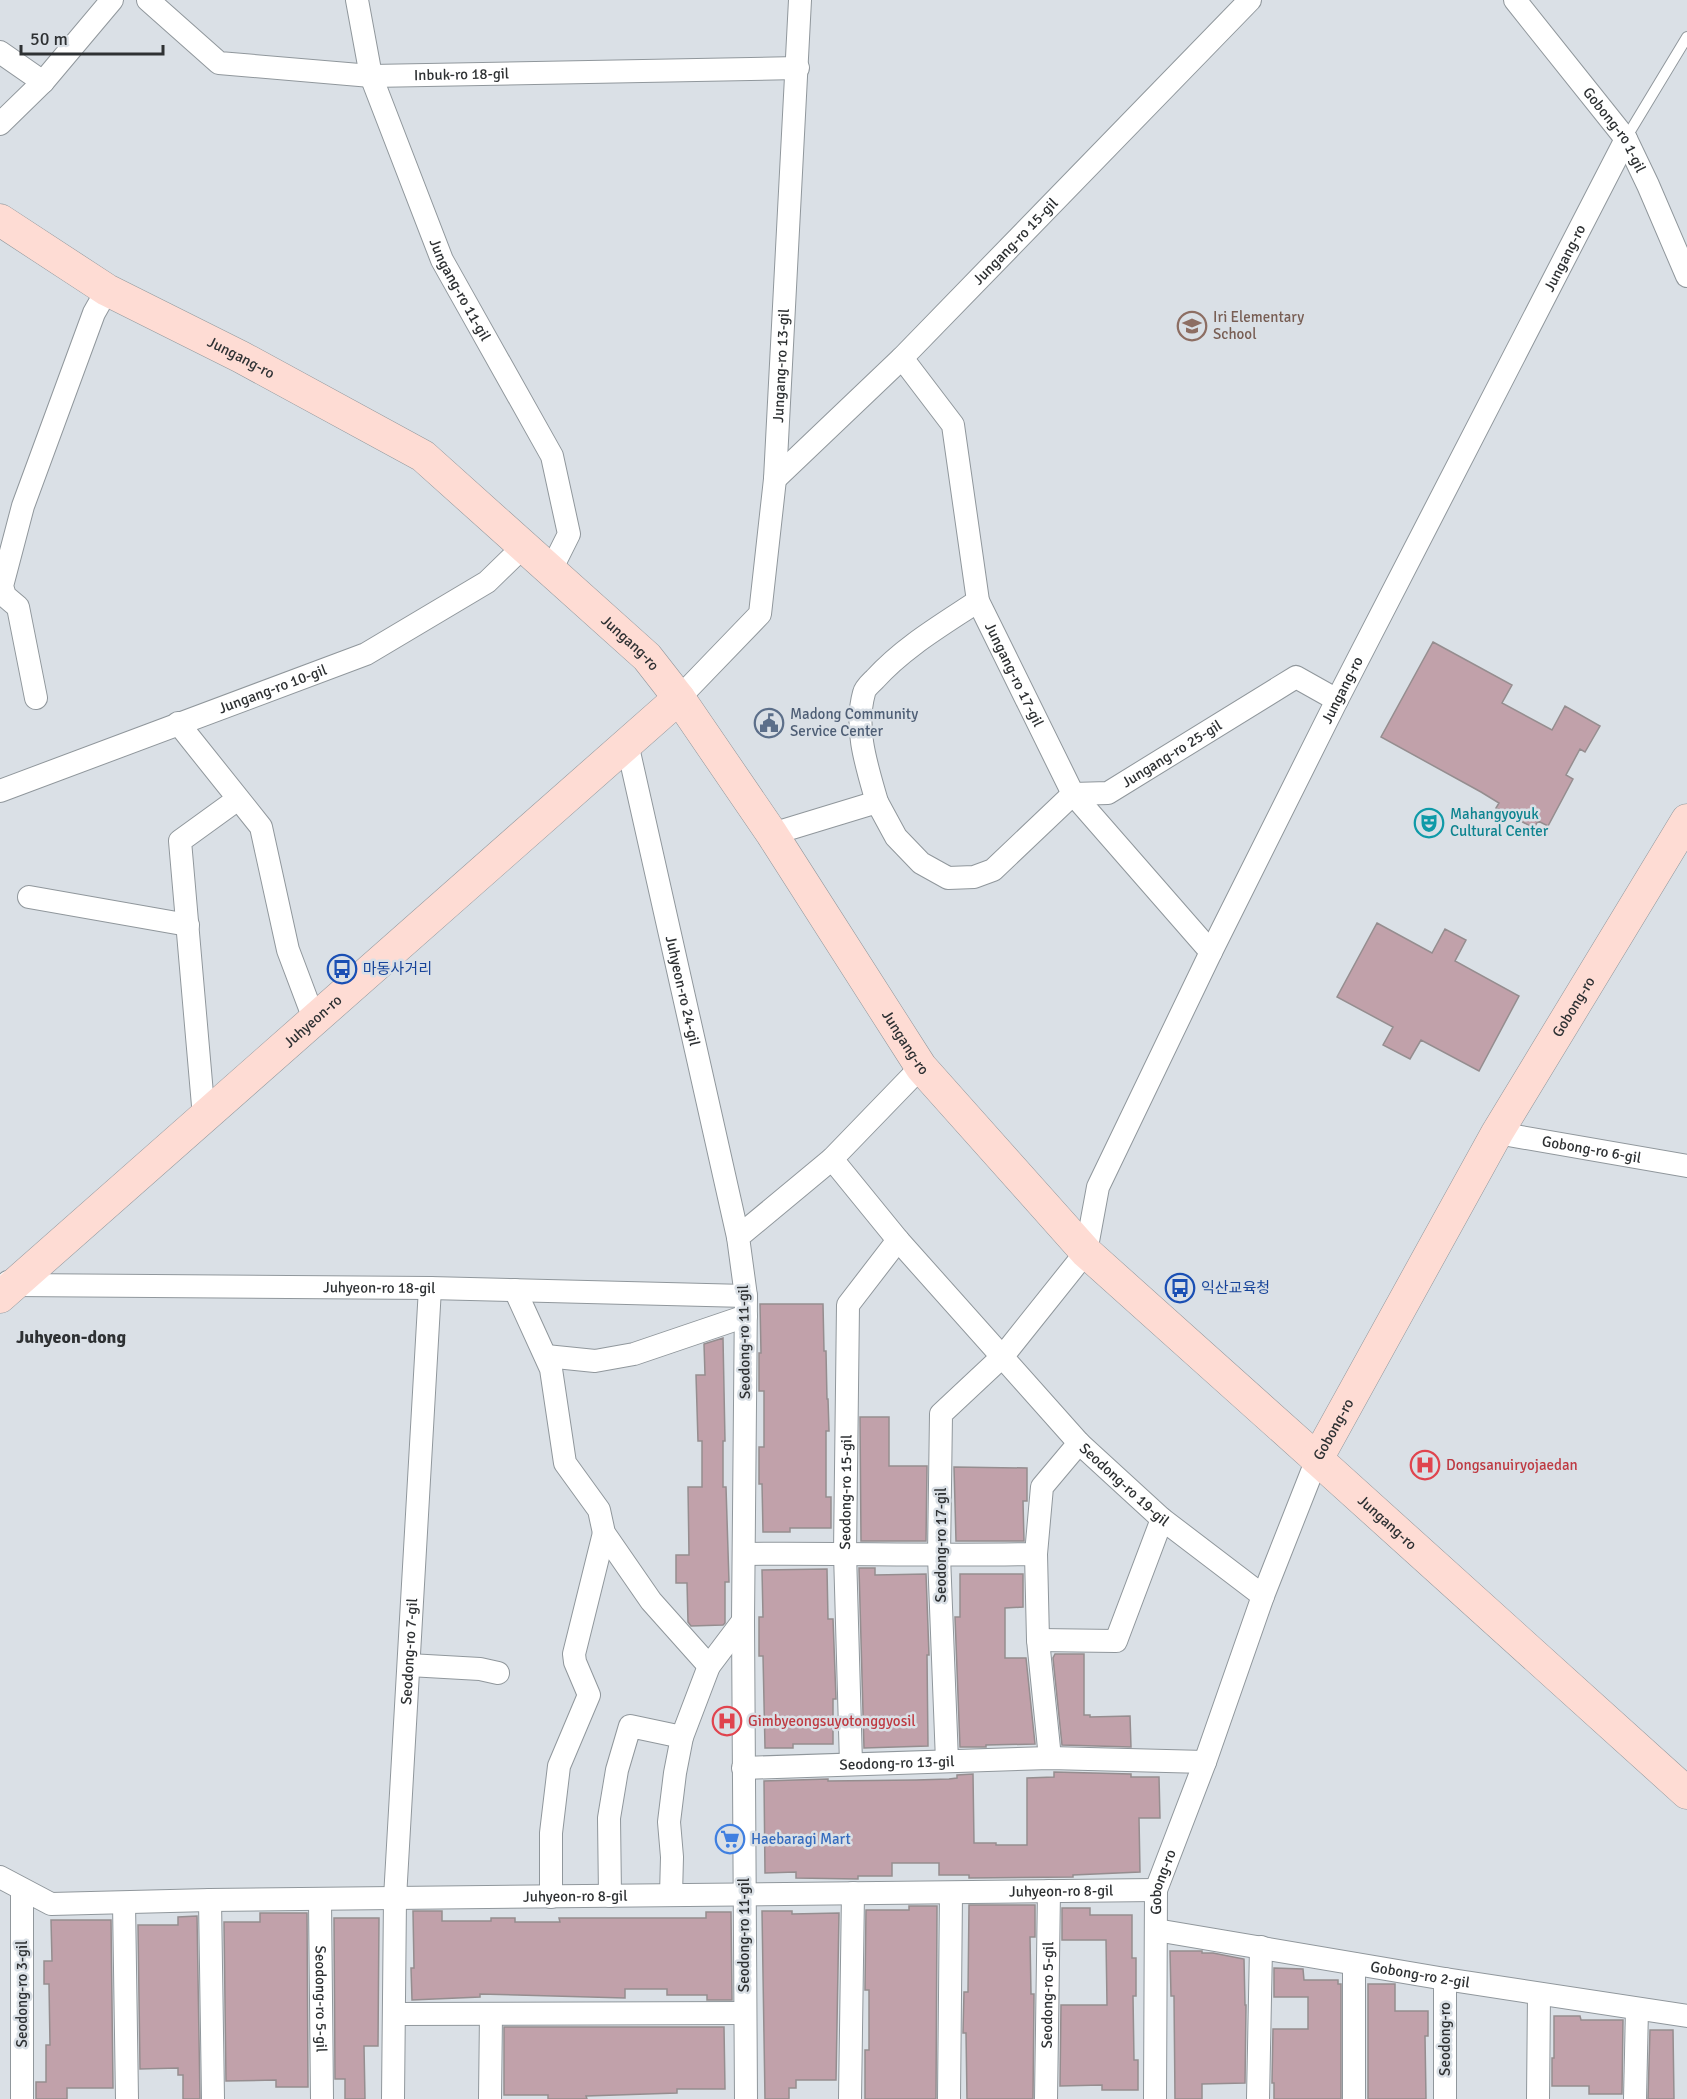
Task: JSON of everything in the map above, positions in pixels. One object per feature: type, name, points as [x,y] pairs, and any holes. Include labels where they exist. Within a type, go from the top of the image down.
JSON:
[{"type":"street","points":[[0,124],[43,82],[112,0]]},
{"type":"street","name":"Inbuk-ro 18-gil","points":[[148,0],[219,63],[371,76],[798,68]]},
{"type":"street","name":"Jungang-ro 11-gil","points":[[357,0],[371,76],[442,260],[552,456],[569,534],[551,570]]},
{"type":"street","name":"Jungang-ro 13-gil","points":[[679,698],[760,614],[775,479],[800,0]]},
{"type":"street","name":"Jungang-ro 15-gil","points":[[775,479],[902,357],[1250,0]]},
{"type":"street","name":"Gobong-ro 1-gil","points":[[1515,0],[1626,139],[1687,276]]},
{"type":"street","points":[[0,51],[43,82]]},
{"type":"street","name":"Jungang-ro","points":[[1086,1252],[1098,1187],[1211,952],[1337,700],[1626,139]]},
{"type":"street","name":"Jungang-ro","points":[[0,220],[107,290],[241,357],[423,456],[647,657],[679,698],[772,834],[921,1067],[1086,1252],[1687,1793]]},
{"type":"street","points":[[36,698],[18,607],[5,596],[1,586],[23,506],[94,313],[107,290]]},
{"type":"street","name":"Jungang-ro 17-gil","points":[[902,357],[953,425],[978,601],[1073,794],[1211,952]]},
{"type":"street","name":"Jungang-ro 10-gil","points":[[0,791],[366,654],[487,582],[524,546]]},
{"type":"street","points":[[978,601],[923,637],[888,664],[864,691],[861,727],[865,763],[877,802],[896,837],[921,863],[948,878],[974,877],[993,870],[1073,794]]},
{"type":"street","name":"Jungang-ro 25-gil","points":[[1073,794],[1108,793],[1296,677],[1337,700]]},
{"type":"street","name":"Juhyeon-ro","points":[[4,1286],[204,1117],[679,698]]},
{"type":"street","points":[[178,723],[261,827],[288,950],[314,1019]]},
{"type":"street","name":"Juhyeon-ro 24-gil","points":[[627,743],[738,1237]]},
{"type":"street","points":[[204,1117],[180,841],[238,799]]},
{"type":"street","points":[[772,834],[877,802]]},
{"type":"street","name":"Gobong-ro","points":[[1155,2099],[1156,1890],[1205,1762],[1263,1596],[1317,1459],[1497,1133],[1687,820]]},
{"type":"street","points":[[29,897],[188,925]]},
{"type":"street","points":[[738,1237],[832,1159],[921,1067]]},
{"type":"street","name":"Gobong-ro 6-gil","points":[[1497,1133],[1687,1166]]},
{"type":"street","name":"Seodong-ro 19-gil","points":[[832,1159],[898,1240],[1079,1443],[1162,1519],[1263,1596]]},
{"type":"street","name":"Seodong-ro 11-gil","points":[[738,1237],[746,1306],[743,1621],[746,2099]]},
{"type":"street","name":"Seodong-ro 15-gil","points":[[851,1764],[845,1552],[848,1305],[898,1240]]},
{"type":"street","points":[[1003,1356],[1086,1252]]},
{"type":"street","name":"Juhyeon-ro 18-gil","points":[[4,1286],[515,1290],[746,1306]]},
{"type":"street","name":"Seodong-ro 7-gil","points":[[393,2099],[395,1898],[430,1288]]},
{"type":"street","points":[[515,1290],[551,1369],[566,1463],[599,1510],[604,1533],[651,1601],[710,1666]]},
{"type":"street","points":[[546,1356],[595,1361],[634,1354],[746,1306]]},
{"type":"street","name":"Seodong-ro 17-gil","points":[[947,1761],[939,1556],[941,1414],[1003,1356]]},
{"type":"street","points":[[1050,1758],[1038,1640],[1036,1554],[1042,1487],[1079,1443]]},
{"type":"street","points":[[1038,1640],[1116,1641],[1162,1519]]},
{"type":"street","points":[[550,1897],[551,1833],[559,1766],[589,1695],[575,1662],[574,1653],[604,1533]]},
{"type":"street","points":[[744,1554],[845,1552],[939,1556],[1036,1554]]},
{"type":"street","points":[[671,1895],[672,1857],[669,1822],[682,1737],[710,1666],[743,1621]]},
{"type":"street","points":[[409,1665],[480,1669],[498,1673]]},
{"type":"street","points":[[610,1896],[609,1818],[617,1770],[630,1726],[682,1737]]},
{"type":"street","name":"Seodong-ro 13-gil","points":[[743,1768],[1050,1758],[1205,1762]]},
{"type":"street","name":"Juhyeon-ro 8-gil","points":[[0,1877],[51,1904],[210,1900],[1156,1890]]},
{"type":"street","name":"Seodong-ro 3-gil","points":[[22,1890],[22,2099]]},
{"type":"street","name":"Seodong-ro 5-gil","points":[[1046,2099],[1049,1891]]},
{"type":"street","points":[[850,2099],[854,1893]]},
{"type":"street","points":[[949,2099],[951,1893]]},
{"type":"street","points":[[210,1900],[213,2099]]},
{"type":"street","name":"Seodong-ro 5-gil","points":[[320,1900],[322,2099]]},
{"type":"street","points":[[124,1903],[127,2099]]},
{"type":"street","name":"Gobong-ro 2-gil","points":[[1156,1930],[1445,1979],[1687,2016]]},
{"type":"street","points":[[1258,2099],[1261,1947]]},
{"type":"street","points":[[1354,1964],[1354,2099]]},
{"type":"street","name":"Seodong-ro","points":[[1445,1979],[1445,2099]]},
{"type":"street","points":[[1538,2099],[1539,1994]]},
{"type":"street","points":[[1635,2099],[1637,2009]]},
{"type":"street","points":[[394,2014],[744,2013]]},
{"type":"street","points":[[490,2099],[491,2014]]},
{"type":"lane","points":[[1626,139],[1687,37]]},
{"type":"building","points":[[1433,642],[1512,685],[1502,703],[1552,730],[1565,706],[1600,726],[1585,752],[1580,749],[1566,775],[1573,779],[1548,826],[1538,821],[1534,828],[1496,808],[1499,803],[1381,737]]},
{"type":"building","points":[[1377,923],[1432,953],[1445,929],[1466,940],[1455,961],[1519,996],[1479,1071],[1421,1040],[1410,1059],[1383,1045],[1393,1027],[1337,997]]},
{"type":"building","points":[[760,1304],[823,1304],[829,1431],[826,1431],[826,1497],[831,1497],[831,1528],[790,1528],[790,1532],[763,1532],[762,1484],[759,1484],[759,1447],[764,1447],[764,1391],[759,1391]]},
{"type":"building","points":[[723,1338],[725,1441],[723,1441],[723,1487],[726,1487],[729,1582],[725,1582],[725,1623],[723,1625],[691,1626],[688,1622],[687,1583],[676,1583],[676,1555],[689,1555],[688,1487],[702,1487],[702,1441],[698,1441],[696,1375],[705,1375],[704,1344]]},
{"type":"building","points":[[860,1417],[889,1417],[889,1466],[927,1466],[926,1541],[861,1541]]},
{"type":"building","points":[[954,1467],[1027,1468],[1027,1501],[1023,1501],[1024,1541],[956,1541]]},
{"type":"building","points":[[859,1568],[875,1568],[875,1575],[926,1574],[929,1655],[927,1655],[928,1746],[864,1748]]},
{"type":"building","points":[[827,1569],[828,1619],[833,1619],[836,1699],[833,1699],[833,1744],[793,1744],[793,1748],[765,1748],[763,1656],[759,1656],[759,1617],[763,1617],[762,1570]]},
{"type":"building","points":[[960,1574],[1023,1574],[1023,1607],[1005,1608],[1005,1658],[1026,1658],[1035,1744],[960,1747],[955,1617],[960,1617]]},
{"type":"building","points":[[1055,1654],[1084,1654],[1084,1715],[1090,1715],[1090,1717],[1130,1716],[1131,1747],[1062,1745],[1053,1658]]},
{"type":"building","points":[[1054,1772],[1159,1777],[1160,1818],[1139,1818],[1140,1872],[1073,1875],[1073,1877],[969,1878],[969,1875],[939,1875],[939,1863],[892,1863],[892,1876],[858,1876],[858,1879],[796,1878],[796,1872],[765,1873],[764,1781],[949,1779],[957,1778],[957,1775],[973,1774],[974,1843],[1027,1845],[1027,1778],[1054,1777]]},
{"type":"building","points":[[969,1905],[1035,1905],[1035,1937],[1030,1937],[1031,1994],[1034,1994],[1033,2099],[967,2099],[966,2033],[963,2033],[964,1992],[968,1992]]},
{"type":"building","points":[[909,1906],[937,1906],[936,2099],[865,2099],[865,2050],[869,2050],[869,1990],[865,1990],[866,1910],[909,1910]]},
{"type":"building","points":[[1062,1908],[1090,1908],[1090,1915],[1132,1915],[1132,1958],[1136,1958],[1136,1996],[1133,1996],[1134,2060],[1138,2060],[1138,2090],[1102,2090],[1102,2085],[1060,2086],[1061,2005],[1107,2005],[1106,1940],[1062,1940]]},
{"type":"building","points":[[413,1911],[442,1911],[442,1921],[491,1921],[491,1918],[515,1918],[515,1922],[560,1922],[559,1918],[706,1918],[706,1912],[731,1912],[732,2000],[707,2000],[707,1995],[667,1995],[667,1989],[625,1989],[625,1998],[480,1994],[480,1997],[412,2000]]},
{"type":"building","points":[[762,1911],[792,1911],[792,1914],[839,1913],[836,2080],[796,2080],[796,2088],[789,2088],[789,2099],[765,2099]]},
{"type":"building","points":[[260,1913],[307,1913],[308,2087],[276,2087],[276,2080],[226,2081],[224,1922],[260,1922]]},
{"type":"building","points":[[197,1916],[200,2099],[183,2099],[183,2075],[178,2075],[178,2068],[140,2069],[138,1925],[178,1925],[178,1917]]},
{"type":"building","points":[[334,1918],[379,1918],[378,2046],[364,2046],[365,2099],[345,2099],[345,2079],[335,2079]]},
{"type":"building","points":[[51,1920],[111,1920],[113,2088],[67,2088],[67,2099],[36,2099],[36,2082],[46,2082],[46,2045],[50,2045],[49,1984],[44,1984],[44,1961],[52,1961]]},
{"type":"building","points":[[1170,1951],[1202,1951],[1202,1953],[1244,1959],[1245,2083],[1202,2084],[1202,2099],[1175,2099],[1174,1996],[1171,1996]]},
{"type":"building","points":[[1274,1968],[1303,1969],[1304,1980],[1338,1980],[1338,1984],[1341,1984],[1341,2099],[1274,2099],[1273,2029],[1308,2029],[1308,1997],[1274,1997]]},
{"type":"building","points":[[1368,1984],[1395,1984],[1395,2011],[1428,2011],[1428,2036],[1425,2036],[1426,2099],[1368,2099]]},
{"type":"building","points":[[1554,2016],[1580,2016],[1581,2020],[1623,2020],[1622,2094],[1589,2094],[1589,2086],[1552,2086]]},
{"type":"building","points":[[504,2027],[724,2027],[725,2089],[677,2089],[677,2093],[586,2096],[587,2099],[548,2099],[548,2095],[504,2095]]},
{"type":"building","points":[[1650,2030],[1673,2030],[1674,2099],[1648,2099]]},
{"type":"place","name":"Iri Elementary School","points":[[1192,326]]},
{"type":"place","name":"Madong Community Service Center","points":[[769,723]]},
{"type":"place","name":"Mahangyoyuk Cultural Center","points":[[1429,823]]},
{"type":"place","name":"마동사거리","points":[[342,969]]},
{"type":"place","name":"익산교육청","points":[[1180,1288]]},
{"type":"place","name":"Dongsanuiryojaedan","points":[[1425,1465]]},
{"type":"place","name":"Gimbyeongsuyotonggyosil","points":[[727,1721]]},
{"type":"place","name":"Haebaragi Mart","points":[[730,1839]]},
{"type":"district","name":"Juhyeon-dong","points":[[71,1337]]}]
